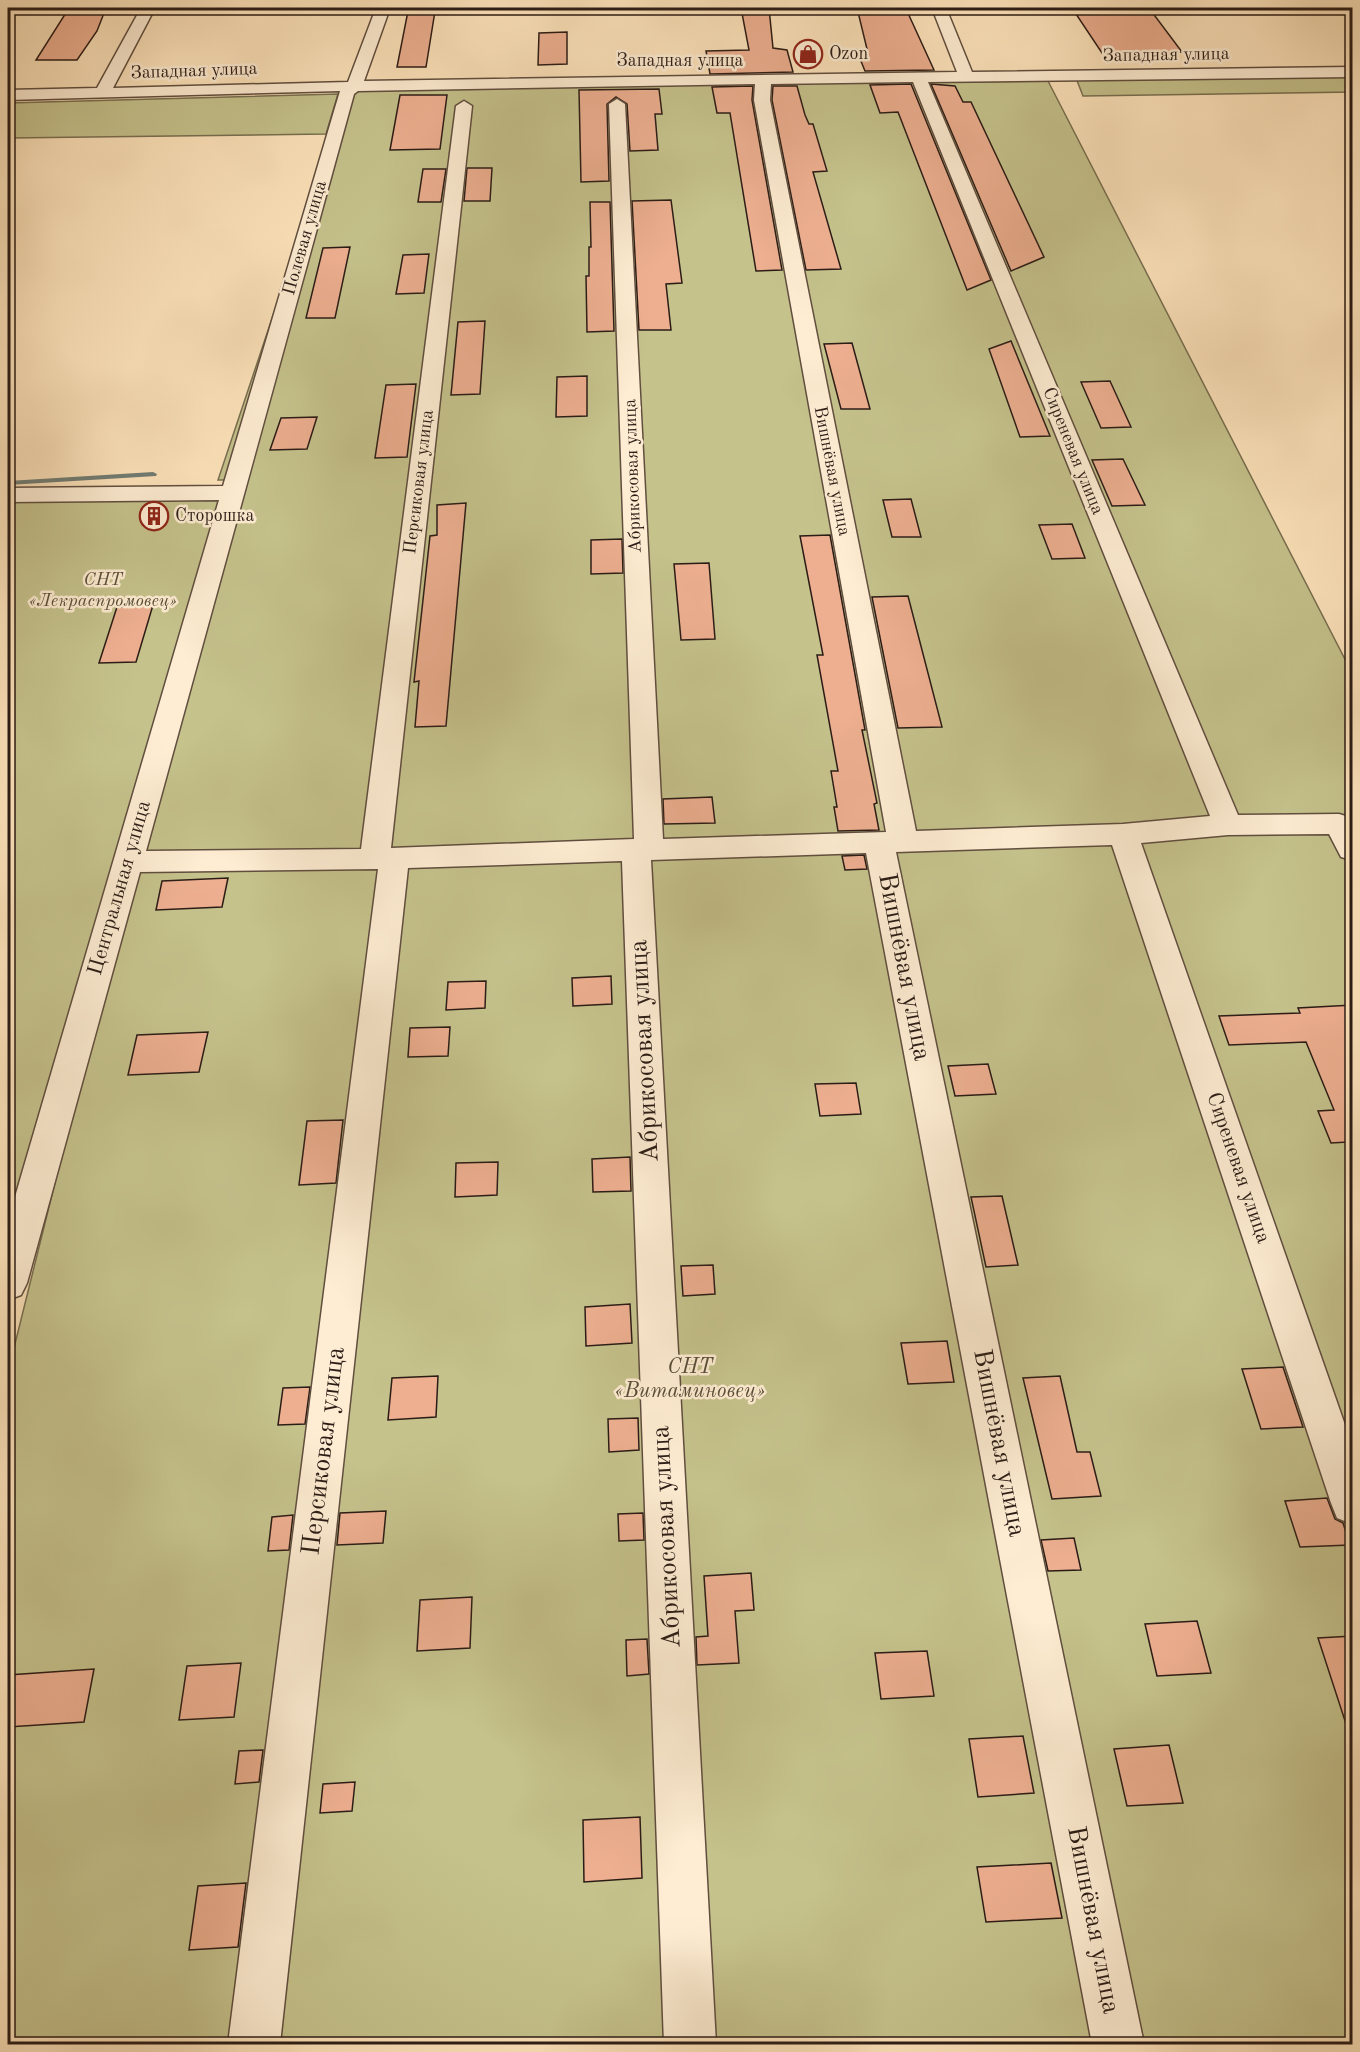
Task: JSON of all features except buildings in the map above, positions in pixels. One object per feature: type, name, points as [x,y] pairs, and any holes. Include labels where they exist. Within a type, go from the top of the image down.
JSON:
[{"type":"street","points":[[102,93],[148,8]]},
{"type":"street","name":"Полевая улица","points":[[235,483],[347,92],[354,86],[383,8]]},
{"type":"street","points":[[939,8],[967,78]]},
{"type":"street","name":"Западная улица","points":[[8,95],[354,86],[762,90],[919,78],[1353,72]]},
{"type":"street","name":"Сиреневая улица","points":[[919,78],[1228,825]]},
{"type":"street","name":"Вишнёвая улица","points":[[762,90],[891,842],[1118,2044]]},
{"type":"street","name":"Абрикосовая улица","points":[[617,104],[643,849],[690,2044]]},
{"type":"street","name":"Персиковая улица","points":[[254,2044],[464,106]]},
{"type":"street","points":[[8,495],[235,483]]},
{"type":"street","name":"Центральная улица","points":[[8,1283],[235,483]]},
{"type":"street","points":[[128,862],[384,858],[891,842],[1123,834],[1228,825],[1339,824],[1353,850]]},
{"type":"street","name":"Сиреневая улица","points":[[1123,834],[1353,1503]]},
{"type":"green space","points":[[1352,74],[1352,92],[1083,96],[1076,78]]},
{"type":"green space","name":"СНТ «Витаминовец»","points":[[1048,81],[1352,673],[1352,2044],[8,2044],[8,1372],[83,1070],[239,480],[218,480],[349,88]]},
{"type":"green space","points":[[338,94],[326,134],[8,138],[8,103]]},
{"type":"green space","name":"СНТ «Лекраспромовец»","points":[[232,493],[8,1283],[8,495]]},
{"type":"waterway","points":[[8,483],[153,474]]},
{"type":"place","name":"Ozon","points":[[808,54]]},
{"type":"place","name":"Сторошка","points":[[154,516]]}]
